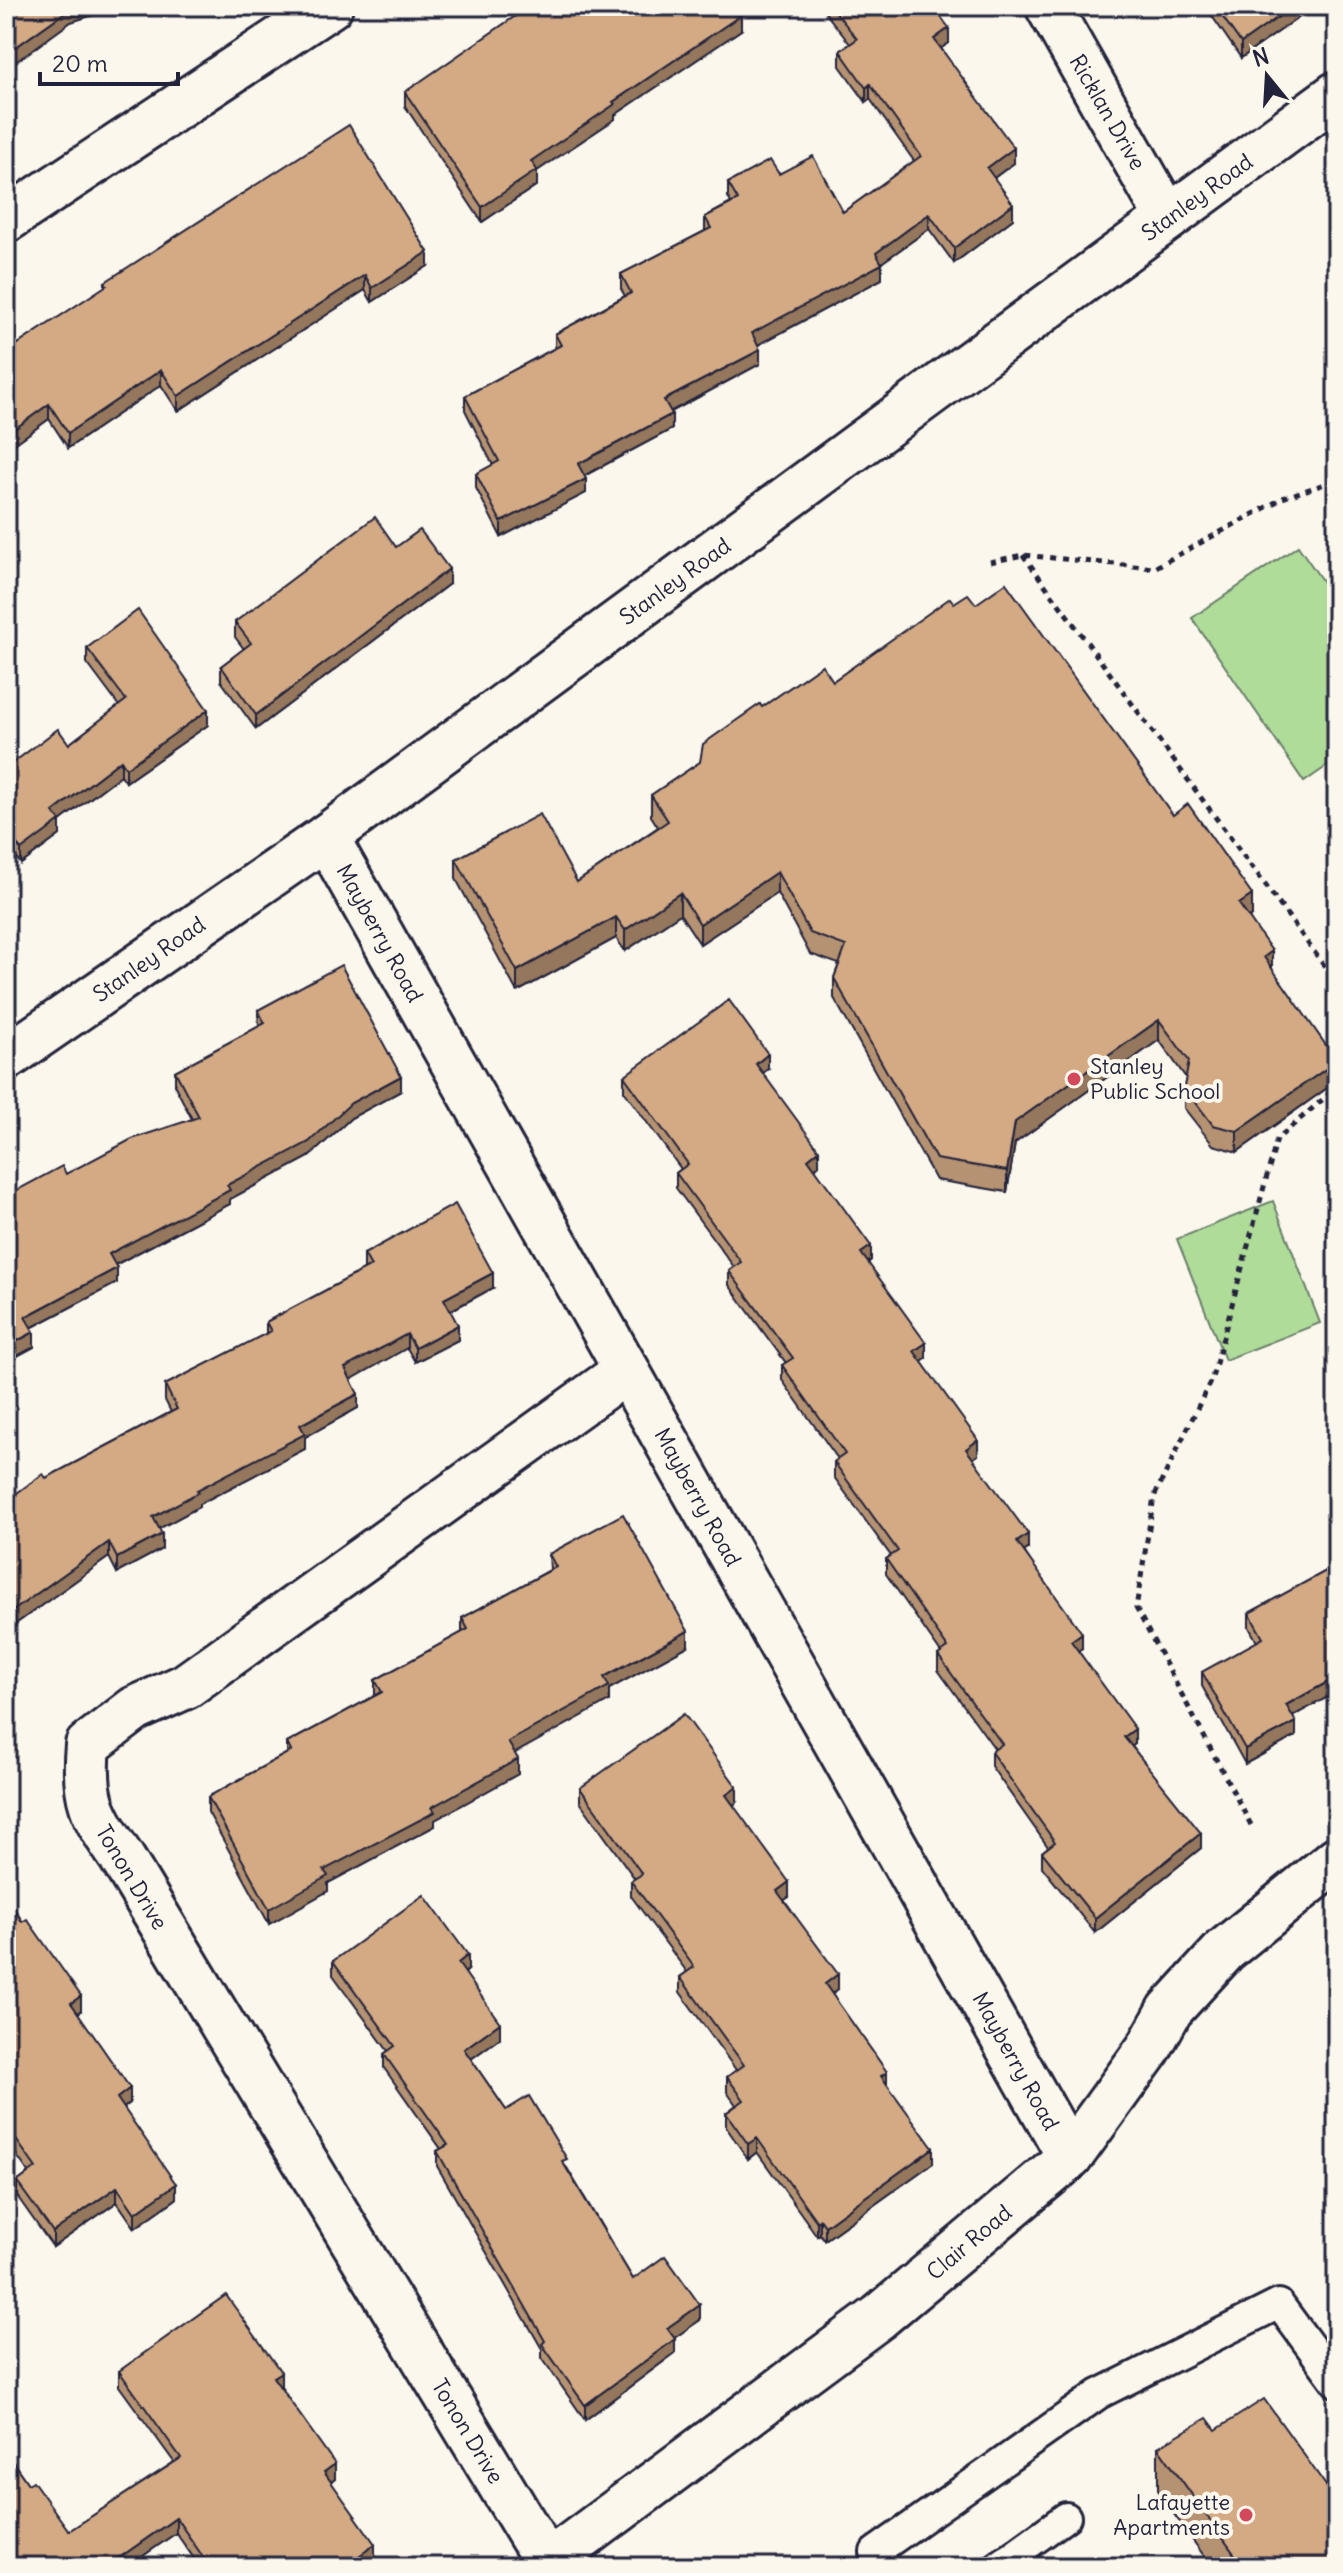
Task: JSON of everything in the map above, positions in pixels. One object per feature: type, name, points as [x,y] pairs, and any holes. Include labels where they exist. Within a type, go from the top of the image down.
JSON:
[{"type":"street","points":[[6,220],[330,6]]},
{"type":"street","name":"Ricklan Drive","points":[[1048,6],[1168,218]]},
{"type":"street","name":"Stanley Road","points":[[6,1058],[326,837],[1337,94]]},
{"type":"street","name":"Mayberry Road","points":[[326,837],[1070,2157]]},
{"type":"street","name":"Tonon Drive","points":[[547,2566],[97,1822],[85,1783],[88,1745],[135,1709],[186,1686],[627,1370]]},
{"type":"street","name":"Clair Road","points":[[547,2566],[879,2317],[1070,2157],[1149,2048],[1170,2010],[1191,1986],[1225,1950],[1337,1859]]},
{"type":"lane","points":[[886,2567],[875,2552],[1099,2394],[1279,2304],[1337,2383]]},
{"type":"lane","points":[[997,2567],[1066,2517]]},
{"type":"path","points":[[990,562],[1023,555],[1154,568],[1285,497],[1337,480]]},
{"type":"path","points":[[1023,555],[1337,983]]},
{"type":"path","points":[[1251,1825],[1136,1608],[1154,1497],[1212,1378],[1277,1139],[1337,1087]]},
{"type":"green space","points":[[1298,546],[1337,602],[1337,759],[1304,782],[1192,618]]},
{"type":"green space","points":[[1273,1201],[1320,1323],[1225,1360],[1177,1239]]},
{"type":"building","points":[[6,6],[76,6],[6,54]]},
{"type":"building","points":[[530,6],[735,6],[741,15],[531,161],[537,170],[482,207],[405,92]]},
{"type":"building","points":[[831,6],[933,6],[949,28],[934,39],[1014,148],[987,168],[1013,204],[954,248],[929,214],[876,253],[882,264],[752,333],[760,350],[664,400],[672,414],[578,464],[586,479],[501,522],[476,474],[499,461],[465,396],[561,345],[555,334],[631,293],[621,274],[711,228],[705,217],[738,200],[728,183],[770,160],[779,174],[813,156],[843,212],[921,156],[870,84],[866,88],[840,51],[857,39]]},
{"type":"building","points":[[1215,6],[1294,6],[1241,43]]},
{"type":"building","points":[[349,125],[428,252],[372,288],[365,275],[178,396],[161,370],[68,433],[49,404],[6,435],[6,352],[107,285],[105,282]]},
{"type":"building","points":[[375,517],[396,547],[420,530],[449,569],[256,715],[221,666],[251,643],[235,622]]},
{"type":"building","points":[[1006,583],[1173,815],[1188,804],[1252,895],[1239,904],[1272,951],[1264,957],[1337,1061],[1237,1131],[1213,1125],[1184,1087],[1189,1061],[1159,1020],[1015,1122],[1007,1171],[936,1159],[834,978],[846,946],[810,933],[777,872],[700,924],[680,893],[625,930],[616,917],[517,971],[456,859],[540,814],[577,882],[668,821],[651,795],[700,762],[703,744],[760,704],[762,707],[822,665],[833,681],[950,598],[954,603],[968,594],[976,604]]},
{"type":"building","points":[[138,610],[208,710],[126,768],[121,760],[53,812],[60,821],[21,850],[13,838],[6,844],[6,768],[58,729],[69,744],[126,700],[87,648]]},
{"type":"building","points":[[341,965],[401,1076],[351,1103],[309,1142],[227,1185],[230,1190],[109,1254],[117,1268],[25,1317],[34,1332],[6,1347],[6,1196],[62,1166],[66,1174],[132,1139],[199,1117],[175,1071],[265,1023],[258,1010]]},
{"type":"building","points":[[729,1000],[768,1054],[756,1064],[819,1150],[808,1159],[871,1246],[861,1253],[926,1343],[914,1351],[978,1440],[966,1449],[1028,1534],[1017,1542],[1082,1633],[1071,1641],[1135,1729],[1124,1737],[1201,1833],[1095,1918],[1042,1852],[1055,1842],[991,1752],[1002,1744],[938,1655],[948,1648],[886,1559],[898,1551],[834,1462],[845,1454],[782,1365],[793,1358],[729,1271],[741,1262],[676,1173],[688,1164],[624,1076]]},
{"type":"building","points":[[455,1204],[493,1273],[444,1299],[458,1325],[415,1348],[407,1334],[345,1368],[358,1394],[300,1425],[305,1434],[197,1490],[199,1492],[153,1517],[162,1534],[117,1558],[109,1542],[7,1615],[6,1501],[43,1474],[46,1478],[177,1409],[165,1385],[271,1331],[266,1322],[371,1266],[364,1254]]},
{"type":"building","points":[[623,1514],[688,1631],[604,1677],[609,1686],[508,1742],[518,1759],[432,1807],[435,1812],[324,1870],[328,1876],[269,1909],[208,1797],[291,1751],[287,1743],[382,1692],[375,1680],[468,1629],[462,1618],[556,1567],[549,1554]]},
{"type":"building","points":[[1337,1542],[1337,1565],[1326,1550]]},
{"type":"building","points":[[1337,1565],[1337,1677],[1286,1705],[1296,1722],[1245,1749],[1202,1672],[1263,1638],[1249,1613]]},
{"type":"building","points":[[684,1714],[737,1787],[726,1795],[789,1882],[777,1891],[838,1974],[825,1984],[887,2072],[881,2076],[933,2148],[825,2226],[820,2219],[817,2222],[757,2138],[748,2144],[726,2113],[744,2100],[727,2077],[744,2065],[680,1977],[694,1967],[631,1881],[642,1874],[580,1788]]},
{"type":"building","points":[[424,1895],[468,1955],[458,1963],[500,2023],[464,2049],[506,2110],[529,2096],[567,2159],[562,2161],[633,2279],[665,2256],[700,2305],[667,2328],[675,2339],[585,2405],[542,2344],[545,2341],[437,2151],[448,2145],[384,2054],[395,2046],[333,1961]]},
{"type":"building","points":[[6,1896],[22,1922],[27,1919],[81,1996],[71,2003],[130,2088],[117,2098],[176,2184],[135,2213],[117,2187],[53,2232],[17,2182],[36,2168],[6,2125]]},
{"type":"building","points":[[226,2295],[281,2372],[273,2377],[335,2464],[324,2472],[375,2544],[344,2567],[210,2567],[176,2518],[106,2567],[18,2567],[6,2550],[6,2452],[28,2484],[33,2481],[69,2531],[181,2458],[119,2371]]},
{"type":"building","points":[[1264,2399],[1337,2501],[1337,2567],[1240,2567],[1242,2565],[1158,2447],[1207,2418],[1216,2430]]},
{"type":"place","name":"Stanley Public School","points":[[1074,1079]]},
{"type":"place","name":"Lafayette Apartments","points":[[1246,2515]]}]
